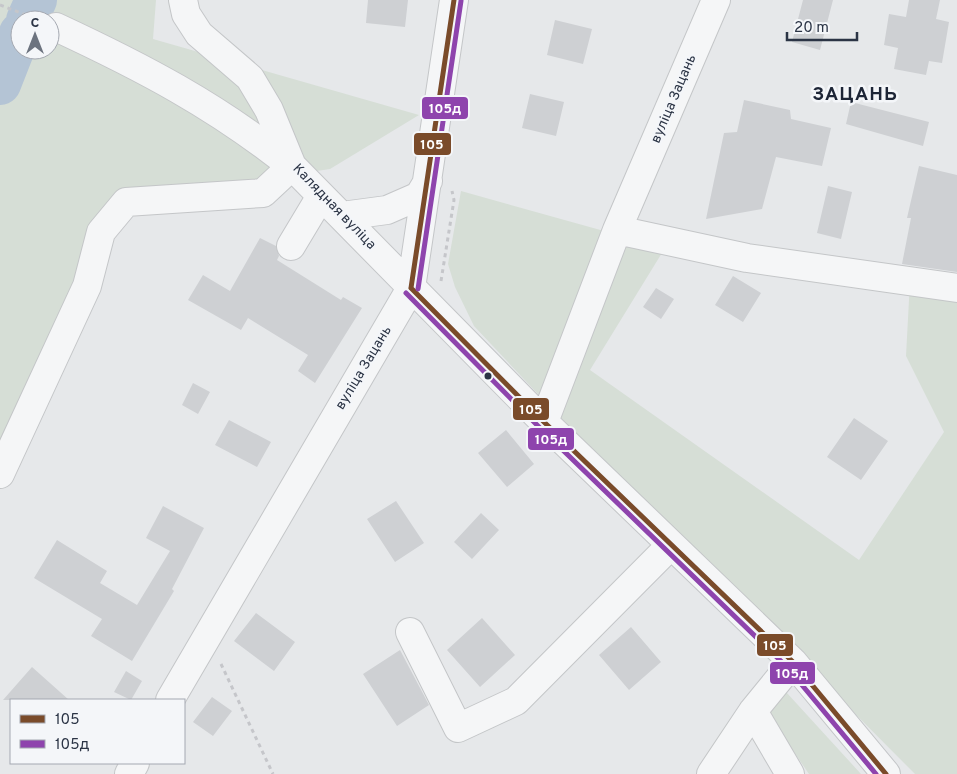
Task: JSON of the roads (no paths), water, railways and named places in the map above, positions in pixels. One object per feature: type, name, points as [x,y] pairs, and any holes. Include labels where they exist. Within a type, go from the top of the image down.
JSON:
[{"type":"street","name":"Калядная вуліца","points":[[183,0],[186,14],[199,34],[250,78],[270,110],[292,166],[544,422],[793,662],[886,774]]},
{"type":"street","name":"вуліца Зацань","points":[[171,699],[411,288],[454,0]]},
{"type":"street","name":"вуліца Зацань","points":[[544,422],[617,230],[716,0]]},
{"type":"street","points":[[0,474],[87,286],[101,232],[126,202],[263,193],[292,166],[252,134],[214,108],[134,63],[60,30]]},
{"type":"street","points":[[342,216],[387,210],[419,196],[428,181]]},
{"type":"street","points":[[291,246],[321,196]]},
{"type":"street","points":[[617,230],[747,258],[957,288]]},
{"type":"street","points":[[410,632],[458,728],[516,700],[671,545]]},
{"type":"street","points":[[711,774],[753,711],[793,662]]},
{"type":"street","points":[[753,711],[790,774]]},
{"type":"waterway","points":[[32,10],[36,0]]},
{"type":"waterway","points":[[0,84],[10,58]]},
{"type":"district","name":"ЗАЦАНЬ","points":[[855,95]]}]
